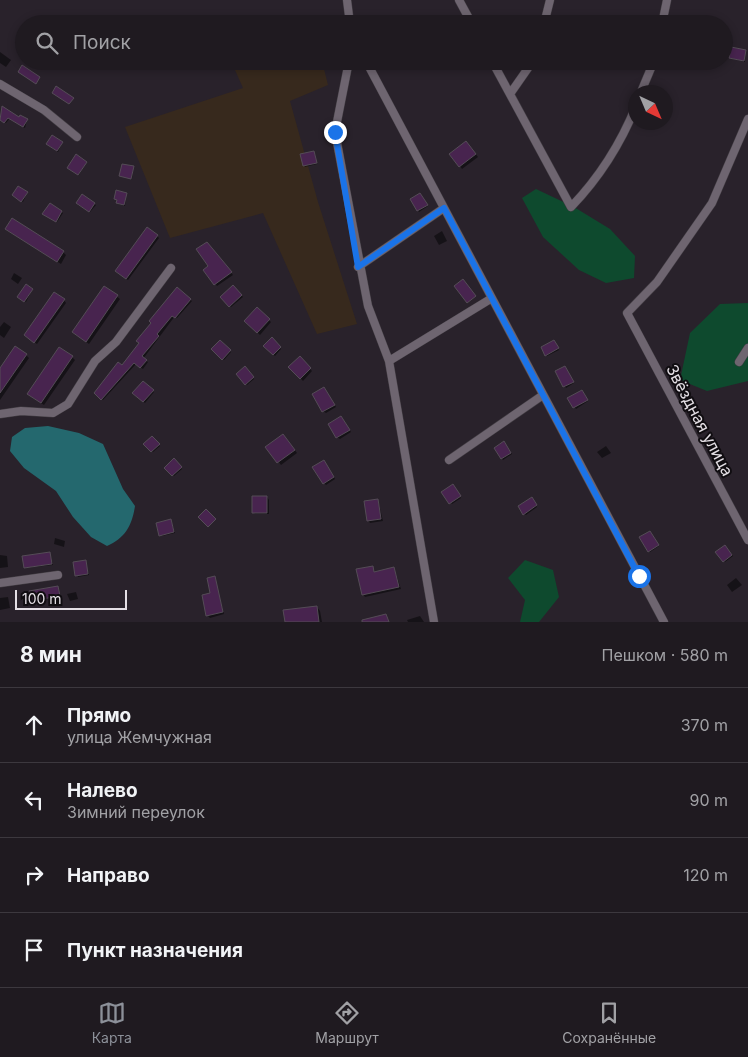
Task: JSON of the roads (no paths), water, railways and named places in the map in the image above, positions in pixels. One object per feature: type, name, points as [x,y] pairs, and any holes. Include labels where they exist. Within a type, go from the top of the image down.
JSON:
[{"type":"street","points":[[347,0],[349,15]]},
{"type":"street","points":[[459,0],[467,15]]},
{"type":"street","points":[[546,15],[550,0]]},
{"type":"street","points":[[664,15],[667,0]]},
{"type":"street","points":[[347,70],[335,132],[358,267],[368,306],[389,361],[434,622]]},
{"type":"street","points":[[371,70],[664,622]]},
{"type":"street","points":[[497,70],[571,208],[587,190],[628,126]]},
{"type":"street","points":[[510,94],[527,70]]},
{"type":"street","points":[[644,85],[650,70]]},
{"type":"street","points":[[0,84],[44,110],[77,137]]},
{"type":"street","name":"Звёздная улица","points":[[748,119],[712,203],[657,282],[627,313],[746,531],[748,540]]},
{"type":"street","points":[[358,267],[444,208]]},
{"type":"street","points":[[0,414],[21,411],[53,413],[68,404],[95,361],[116,342],[172,268]]},
{"type":"street","points":[[389,361],[492,298]]},
{"type":"street","points":[[739,362],[748,348]]},
{"type":"street","points":[[449,460],[543,395]]},
{"type":"street","points":[[0,582],[58,575]]},
{"type":"water","points":[[48,426],[79,433],[103,444],[123,489],[135,506],[130,525],[123,535],[113,543],[107,546],[91,537],[73,517],[56,491],[24,468],[10,451],[12,437],[25,428]]}]
